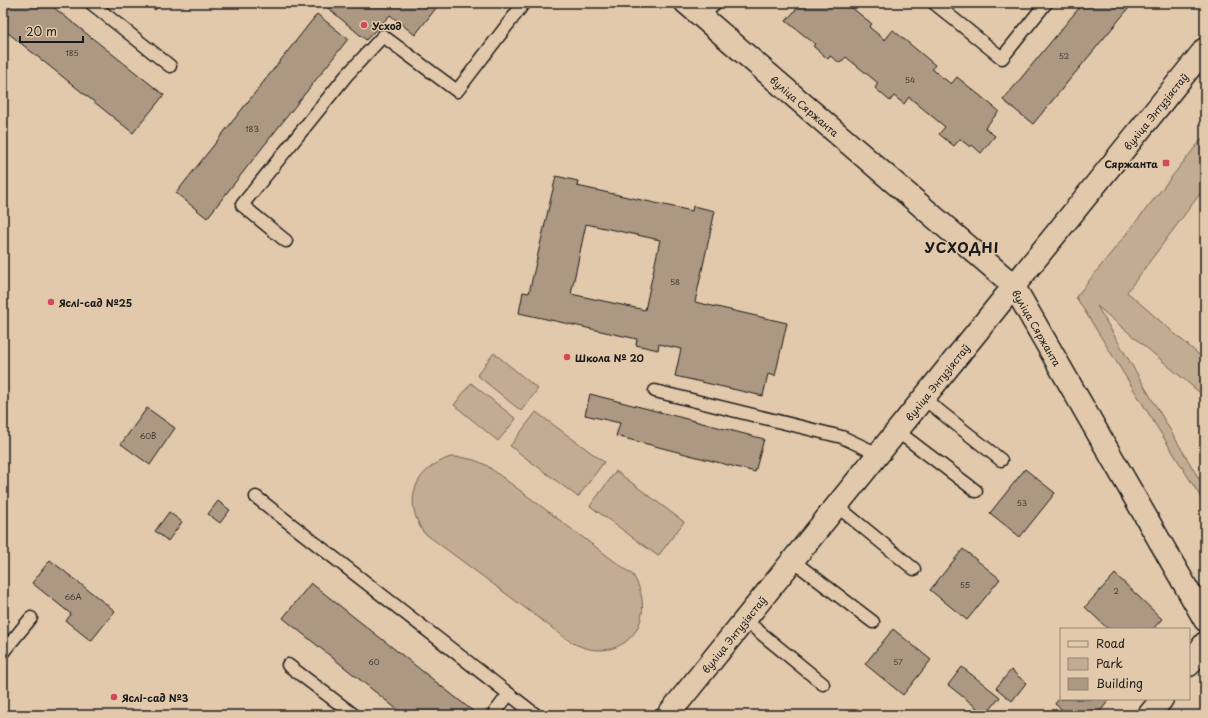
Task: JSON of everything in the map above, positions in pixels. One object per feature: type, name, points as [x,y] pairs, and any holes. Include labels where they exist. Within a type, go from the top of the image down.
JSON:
[{"type":"main road","name":"вуліца Сяржанта","points":[[686,3],[709,10],[1014,285],[1205,620]]},
{"type":"main road","name":"вуліца Энтузіястаў","points":[[668,715],[746,621],[878,454],[1205,49]]},
{"type":"main road","points":[[1190,664],[1205,643]]},
{"type":"main road","points":[[1149,715],[1161,700]]},
{"type":"lane","points":[[91,3],[170,66]]},
{"type":"lane","points":[[286,241],[242,205],[346,76],[383,36],[457,91],[524,3]]},
{"type":"lane","points":[[934,3],[1002,58],[1046,3]]},
{"type":"lane","points":[[655,391],[842,437],[878,454]]},
{"type":"lane","points":[[923,398],[1001,460]]},
{"type":"lane","points":[[897,431],[976,491]]},
{"type":"lane","points":[[256,497],[536,715]]},
{"type":"lane","points":[[837,506],[914,569]]},
{"type":"lane","points":[[793,561],[873,622]]},
{"type":"lane","points":[[3,652],[31,618]]},
{"type":"lane","points":[[746,621],[823,684]]},
{"type":"lane","points":[[288,665],[354,715]]},
{"type":"lane","points":[[493,715],[509,694]]},
{"type":"green space","points":[[1205,135],[1205,187],[1127,292],[1205,360],[1205,397],[1097,306],[1205,489],[1205,504],[1076,297]]},
{"type":"green space","points":[[494,353],[538,389],[521,411],[477,375]]},
{"type":"green space","points":[[471,383],[516,419],[498,441],[454,405]]},
{"type":"green space","points":[[536,412],[604,462],[578,497],[510,446]]},
{"type":"green space","points":[[451,457],[469,459],[486,465],[633,575],[641,593],[642,610],[639,624],[631,637],[620,645],[605,650],[589,649],[571,642],[423,532],[417,520],[414,508],[413,497],[416,487],[428,469],[438,462]]},
{"type":"green space","points":[[616,471],[684,522],[658,556],[590,506]]},
{"type":"building","points":[[3,3],[48,3],[164,95],[133,133],[3,29]]},
{"type":"building","points":[[146,3],[160,3],[155,10]]},
{"type":"building","name":"Усход","points":[[322,3],[440,3],[415,35],[390,15],[366,40]]},
{"type":"building","points":[[798,3],[846,3],[872,24],[869,27],[885,40],[893,30],[935,65],[932,69],[951,84],[957,77],[999,111],[985,128],[995,136],[981,153],[972,145],[970,147],[960,139],[954,146],[939,134],[945,127],[909,97],[904,104],[894,96],[890,101],[875,88],[878,83],[846,57],[840,63],[830,56],[828,59],[813,46],[815,44],[786,21],[800,5]]},
{"type":"building","points":[[1083,3],[1133,3],[1033,124],[1003,100]]},
{"type":"building","points":[[317,14],[348,39],[207,218],[176,193]]},
{"type":"building","points":[[556,176],[578,181],[577,186],[692,211],[693,206],[715,211],[695,302],[787,323],[775,376],[768,374],[763,396],[675,376],[681,349],[659,344],[658,350],[636,345],[637,339],[519,313],[523,292],[529,293]],"holes":[[[586,224],[660,240],[645,310],[571,294]]]},
{"type":"building","points":[[590,394],[764,439],[755,472],[616,436],[620,423],[585,415]]},
{"type":"building","points":[[147,408],[175,428],[150,465],[121,444]]},
{"type":"building","points":[[1025,469],[1055,493],[1020,537],[990,513]]},
{"type":"building","points":[[218,501],[230,510],[220,523],[208,514]]},
{"type":"building","points":[[169,512],[182,522],[168,541],[155,531]]},
{"type":"building","points":[[963,549],[1000,579],[967,620],[930,590]]},
{"type":"building","points":[[50,560],[115,611],[91,641],[66,621],[71,614],[32,583]]},
{"type":"building","points":[[1115,574],[1162,619],[1154,628],[1107,628],[1085,607]]},
{"type":"building","points":[[311,583],[474,712],[472,715],[404,715],[283,618]]},
{"type":"building","points":[[893,629],[931,660],[903,695],[865,664]]},
{"type":"building","points":[[962,667],[1000,697],[986,715],[948,685]]},
{"type":"building","points":[[1011,670],[1026,683],[1012,701],[996,688]]},
{"type":"building","points":[[1060,697],[1060,700],[1109,700],[1097,715],[1069,715],[1055,704]]},
{"type":"place","name":"Усход","points":[[364,25]]},
{"type":"place","name":"Сяржанта","points":[[1166,163]]},
{"type":"place","name":"Яслі-сад №25","points":[[51,302]]},
{"type":"place","name":"Школа № 20","points":[[567,357]]},
{"type":"place","name":"Яслі-сад №3","points":[[114,697]]},
{"type":"district","name":"УСХОДНІ","points":[[962,247]]}]
